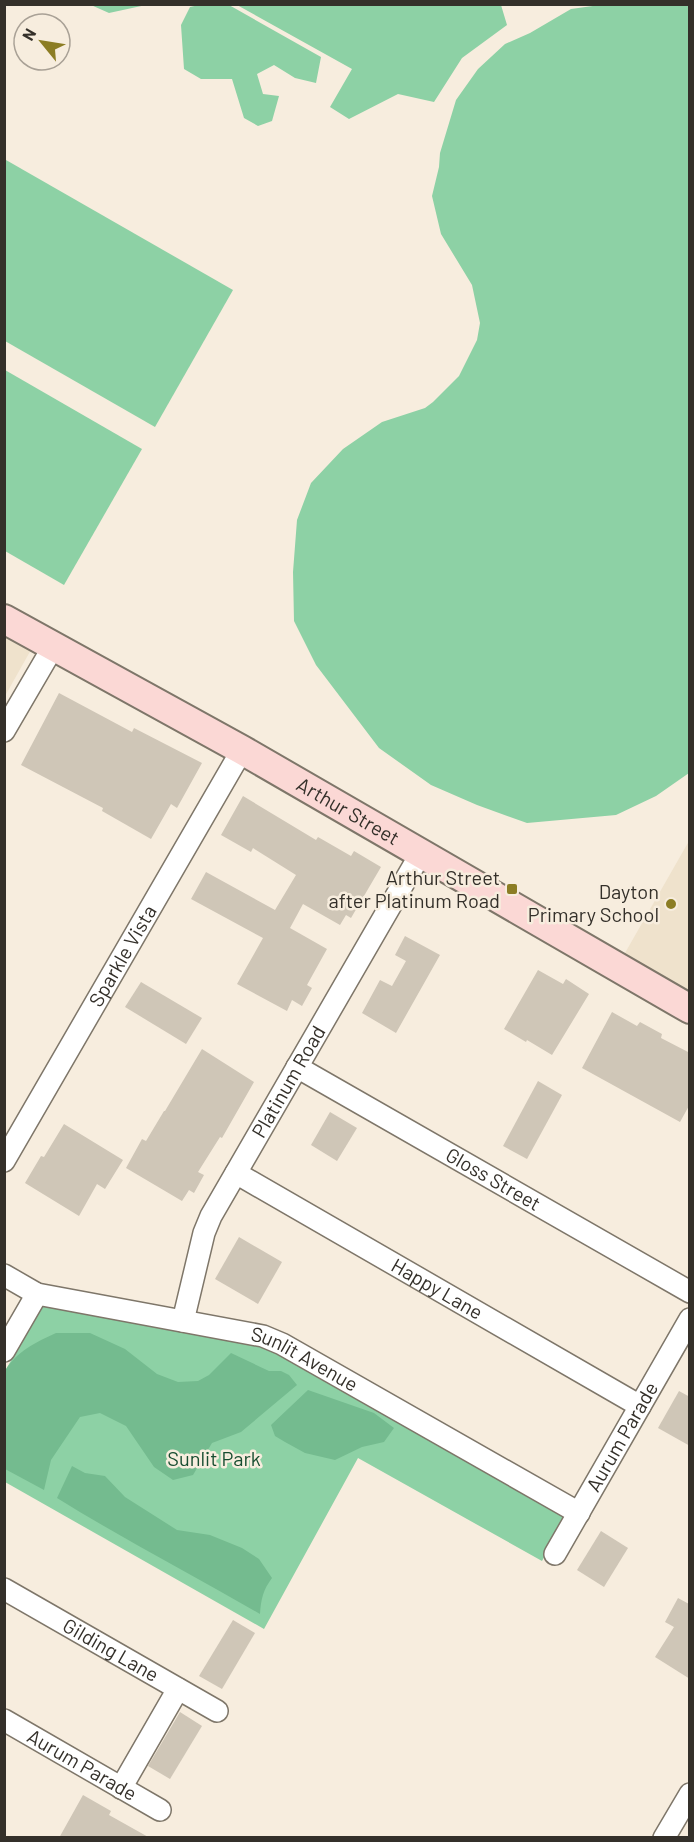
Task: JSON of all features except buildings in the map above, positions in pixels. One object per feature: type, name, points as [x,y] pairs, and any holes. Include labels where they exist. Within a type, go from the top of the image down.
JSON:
[{"type":"street","name":"Arthur Street","points":[[4,619],[242,750],[690,1009]]},
{"type":"street","points":[[4,731],[53,647]]},
{"type":"street","name":"Sparkle Vista","points":[[4,1161],[242,750]]},
{"type":"street","name":"Platinum Road","points":[[183,1321],[204,1233],[211,1216],[421,853]]},
{"type":"street","name":"Gloss Street","points":[[297,1068],[690,1292]]},
{"type":"street","name":"Happy Lane","points":[[236,1173],[640,1406]]},
{"type":"street","name":"Sunlit Avenue","points":[[4,1275],[37,1294],[263,1336],[282,1344],[579,1513]]},
{"type":"street","points":[[4,1351],[37,1294]]},
{"type":"street","name":"Aurum Parade","points":[[555,1554],[690,1319]]},
{"type":"street","name":"Gilding Lane","points":[[4,1589],[217,1711]]},
{"type":"street","points":[[121,1788],[178,1689]]},
{"type":"street","name":"Aurum Parade","points":[[4,1720],[160,1810]]},
{"type":"street","points":[[664,1838],[690,1794]]},
{"type":"shaded area","points":[[5,633],[32,648],[5,696]]},
{"type":"shaded area","name":"Dayton Primary School","points":[[689,841],[689,1009],[617,967]]},
{"type":"green space","points":[[91,5],[146,5],[109,13]]},
{"type":"green space","points":[[229,5],[321,57],[316,83],[295,78],[274,65],[257,74],[263,94],[279,96],[272,121],[258,126],[244,118],[232,79],[201,79],[184,69],[181,25],[190,7]]},
{"type":"green space","points":[[237,5],[501,5],[507,25],[462,58],[434,102],[398,94],[349,119],[330,107],[352,69]]},
{"type":"green space","points":[[600,5],[689,5],[689,773],[656,796],[616,815],[527,823],[431,785],[379,748],[316,665],[294,621],[293,572],[297,520],[311,483],[343,449],[382,422],[425,408],[433,402],[459,376],[477,340],[480,323],[472,285],[441,234],[432,196],[440,153],[456,100],[478,69],[505,44],[530,33],[571,9]]},
{"type":"green space","points":[[6,160],[233,290],[155,427],[5,341],[4,164]]},
{"type":"green space","points":[[5,370],[142,449],[64,585],[5,551]]},
{"type":"green space","name":"Sunlit Park","points":[[43,1305],[261,1341],[568,1515],[542,1561],[358,1458],[264,1629],[5,1482],[5,1371]]},
{"type":"green space","points":[[56,1333],[90,1333],[125,1349],[157,1374],[178,1382],[198,1381],[209,1375],[231,1353],[269,1371],[281,1371],[289,1375],[297,1385],[241,1432],[212,1443],[193,1475],[173,1480],[154,1467],[126,1426],[100,1413],[80,1417],[51,1460],[44,1490],[5,1469],[5,1371],[21,1353]]},
{"type":"green space","points":[[308,1390],[374,1413],[394,1428],[384,1442],[362,1447],[335,1460],[305,1453],[275,1436],[271,1425]]},
{"type":"green space","points":[[72,1466],[85,1473],[105,1476],[125,1497],[177,1530],[210,1535],[242,1548],[259,1559],[272,1578],[263,1595],[260,1614],[57,1498]]},
{"type":"place","name":"Arthur Street after Platinum Road","points":[[512,889]]},
{"type":"place","name":"Dayton Primary School","points":[[671,904]]}]
